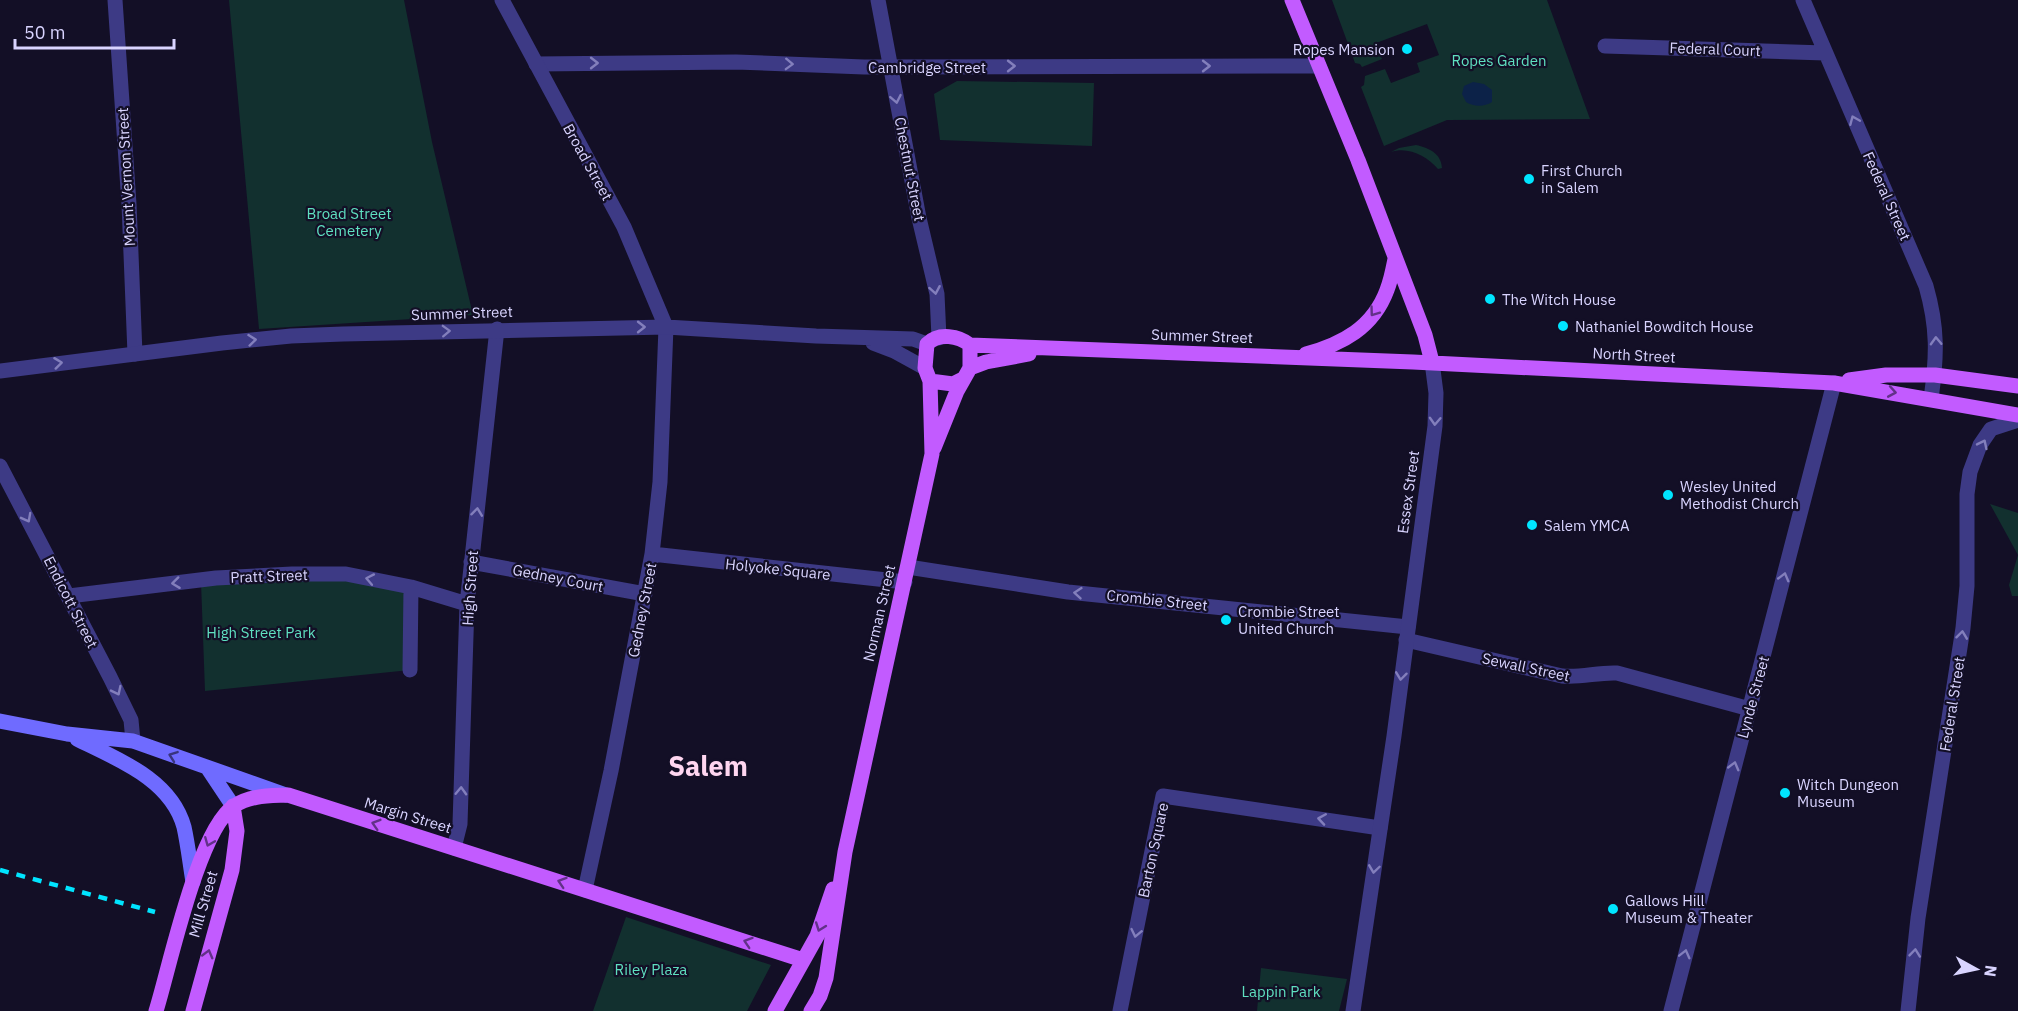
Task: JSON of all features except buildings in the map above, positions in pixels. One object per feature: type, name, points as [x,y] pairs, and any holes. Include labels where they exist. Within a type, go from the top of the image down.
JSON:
[{"type":"main road","name":"Essex Street","points":[[1292,0],[1425,335],[1432,362]]},
{"type":"main road","points":[[1293,358],[1324,349],[1351,337],[1374,315],[1387,291],[1395,259]]},
{"type":"main road","points":[[932,454],[966,373],[970,345],[954,337],[933,341],[927,374],[953,384],[966,373],[986,362],[1052,348]]},
{"type":"main road","name":"Summer Street","points":[[970,345],[1432,362]]},
{"type":"main road","name":"North Street","points":[[1432,362],[1834,383],[1931,399],[2018,418]]},
{"type":"main road","name":"Norman Street","points":[[811,1011],[826,978],[845,852],[932,454],[927,374]]},
{"type":"main road","name":"North Street","points":[[1834,383],[1886,375],[1935,375],[2018,386]]},
{"type":"main road","name":"Margin Street","points":[[0,721],[67,734],[134,741],[288,795],[803,960]]},
{"type":"main road","name":"Mill Street","points":[[67,734],[152,779],[171,800],[183,825],[193,882]]},
{"type":"main road","name":"Mill Street","points":[[193,1011],[232,870],[237,831],[233,806],[207,767]]},
{"type":"main road","points":[[233,806],[256,796],[288,795]]},
{"type":"main road","name":"Mill Street","points":[[156,1011],[193,882],[214,829],[233,806]]},
{"type":"main road","name":"Norman Street","points":[[775,1011],[817,936],[845,852]]},
{"type":"street","name":"Mount Vernon Street","points":[[115,0],[129,204],[135,354]]},
{"type":"street","name":"Broad Street","points":[[502,0],[624,227],[666,327]]},
{"type":"street","name":"Chestnut Street","points":[[878,0],[919,218],[937,294],[933,341]]},
{"type":"street","name":"Federal Street","points":[[1803,0],[1926,286],[1935,316],[1935,375],[1931,399]]},
{"type":"street","name":"Federal Court","points":[[1605,46],[1825,53]]},
{"type":"street","name":"Cambridge Street","points":[[536,64],[736,62],[890,66],[1319,66]]},
{"type":"street","name":"Summer Street","points":[[0,370],[291,336],[497,329],[666,327],[933,341]]},
{"type":"street","name":"Gedney Street","points":[[585,890],[611,771],[652,554],[660,482],[666,327]]},
{"type":"street","name":"High Street","points":[[454,848],[460,824],[467,604],[497,329]]},
{"type":"street","points":[[858,338],[894,351],[927,374]]},
{"type":"street","name":"Essex Street","points":[[1353,1011],[1435,426],[1436,393],[1432,362]]},
{"type":"street","name":"Lynde Street","points":[[1671,1011],[1834,383]]},
{"type":"street","name":"Federal Street","points":[[1908,1011],[1918,918],[1963,627],[1967,586],[1967,494],[1970,472],[1980,445],[1991,429],[2018,418]]},
{"type":"street","name":"Endicott Street","points":[[0,466],[131,720],[134,741]]},
{"type":"street","name":"Holyoke Square","points":[[652,554],[907,574]]},
{"type":"street","name":"Gedney Court","points":[[471,562],[645,594]]},
{"type":"street","name":"Pratt Street","points":[[69,596],[216,578],[346,574],[411,587],[467,604]]},
{"type":"street","name":"Crombie Street","points":[[907,574],[1407,633]]},
{"type":"street","points":[[410,670],[411,587]]},
{"type":"street","name":"Sewall Street","points":[[1407,633],[1562,676],[1578,678],[1602,672],[1617,673],[1749,709]]},
{"type":"street","name":"Barton Square","points":[[1120,1011],[1163,796],[1380,828]]},
{"type":"green space","name":"Broad Street Cemetery","points":[[229,0],[404,0],[432,142],[473,315],[259,329]]},
{"type":"green space","name":"Ropes Garden","points":[[1332,0],[1547,0],[1590,119],[1447,120],[1384,146],[1361,87],[1364,85],[1365,76],[1385,69],[1391,83],[1420,72],[1417,63],[1439,55],[1427,24],[1376,43],[1382,59],[1362,67],[1355,63]]},
{"type":"green space","points":[[957,81],[1094,83],[1092,146],[940,140],[934,94]]},
{"type":"green space","points":[[1416,145],[1434,152],[1442,168],[1438,169],[1417,153],[1404,150],[1391,152],[1399,148]]},
{"type":"green space","points":[[1990,504],[2018,513],[2018,555]]},
{"type":"green space","points":[[2018,555],[2018,596],[2012,596],[2009,585]]},
{"type":"green space","name":"High Street Park","points":[[346,574],[411,587],[410,670],[205,691],[201,582]]},
{"type":"green space","name":"Riley Plaza","points":[[626,917],[771,965],[747,1011],[593,1011]]},
{"type":"green space","name":"Lappin Park","points":[[1261,968],[1347,979],[1339,1011],[1257,1011]]},
{"type":"water","points":[[1473,82],[1484,84],[1492,90],[1492,102],[1479,106],[1466,102],[1462,94],[1464,86]]},
{"type":"railway","points":[[0,870],[155,912]]},
{"type":"place","name":"Ropes Mansion","points":[[1407,49]]},
{"type":"place","name":"First Church in Salem","points":[[1529,179]]},
{"type":"place","name":"The Witch House","points":[[1490,299]]},
{"type":"place","name":"Nathaniel Bowditch House","points":[[1563,326]]},
{"type":"place","name":"Wesley United Methodist Church","points":[[1668,495]]},
{"type":"place","name":"Salem YMCA","points":[[1532,525]]},
{"type":"place","name":"Crombie Street United Church","points":[[1226,620]]},
{"type":"place","name":"Witch Dungeon Museum","points":[[1785,793]]},
{"type":"place","name":"Gallows Hill Museum & Theater","points":[[1613,909]]},
{"type":"district","name":"Salem","points":[[708,765]]}]
